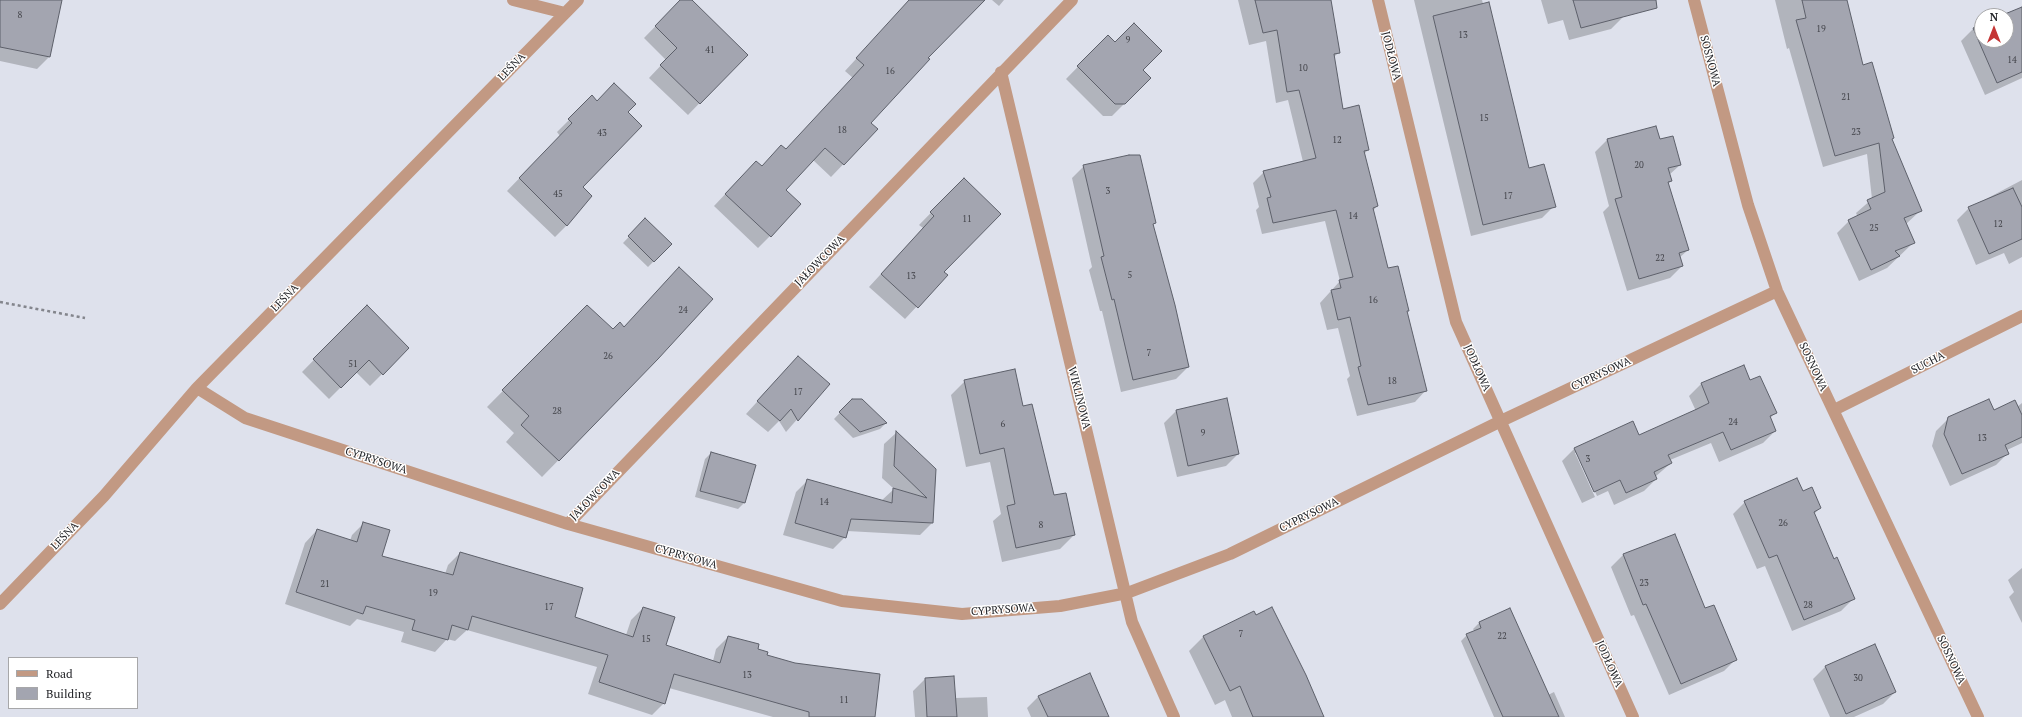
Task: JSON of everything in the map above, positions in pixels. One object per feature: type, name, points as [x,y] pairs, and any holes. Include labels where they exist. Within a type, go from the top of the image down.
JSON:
[{"type":"street","points":[[513,0],[565,13]]},
{"type":"street","name":"LEŚNA","points":[[0,604],[104,496],[197,388],[578,0]]},
{"type":"street","name":"JAŁOWCOWA","points":[[568,524],[1001,72],[1072,0]]},
{"type":"street","name":"JODŁOWA","points":[[1378,0],[1456,322],[1633,717]]},
{"type":"street","name":"SOSNOWA","points":[[1694,0],[1748,205],[1777,291],[1978,717]]},
{"type":"street","name":"WIKLINOWA","points":[[1001,72],[1127,593],[1132,622],[1174,717]]},
{"type":"street","name":"CYPRYSOWA","points":[[197,388],[245,418],[568,524],[842,601],[962,614],[1060,606],[1127,593],[1230,554],[1501,421],[1777,291]]},
{"type":"street","name":"SUCHA","points":[[1834,410],[2022,316]]},
{"type":"path","points":[[0,302],[85,318]]},
{"type":"building","points":[[0,0],[62,0],[50,57],[0,47]]},
{"type":"building","points":[[680,0],[692,0],[748,55],[700,104],[660,65],[677,48],[655,26]]},
{"type":"building","points":[[909,0],[985,0],[928,58],[930,59],[871,123],[878,129],[844,165],[825,148],[786,190],[801,204],[771,237],[725,194],[756,161],[762,166],[781,145],[786,149],[864,65],[856,58]]},
{"type":"building","points":[[1255,0],[1331,0],[1340,53],[1334,54],[1343,109],[1359,105],[1369,150],[1364,151],[1378,206],[1373,208],[1388,268],[1398,266],[1409,311],[1407,311],[1427,391],[1368,405],[1358,367],[1361,366],[1350,317],[1338,320],[1331,290],[1341,288],[1339,280],[1353,277],[1336,210],[1273,223],[1267,198],[1271,197],[1263,171],[1316,158],[1299,90],[1287,92],[1277,30],[1263,33]]},
{"type":"building","points":[[1573,0],[1656,0],[1657,8],[1581,28]]},
{"type":"building","points":[[1802,0],[1847,0],[1863,65],[1872,62],[1894,138],[1892,139],[1922,211],[1904,218],[1915,243],[1895,251],[1900,256],[1871,270],[1848,220],[1871,209],[1867,200],[1885,192],[1879,143],[1835,156],[1796,20],[1806,18]]},
{"type":"building","points":[[1489,2],[1529,168],[1544,164],[1556,207],[1483,225],[1433,16]]},
{"type":"building","points":[[2022,7],[2022,72],[1997,83],[1982,48],[2014,48],[2014,10]]},
{"type":"building","points":[[1134,23],[1162,51],[1143,70],[1151,78],[1125,104],[1115,104],[1077,66],[1108,35],[1115,42]]},
{"type":"building","points":[[614,83],[636,104],[628,112],[642,126],[583,187],[592,196],[567,226],[519,178],[572,123],[568,119],[592,95],[597,101]]},
{"type":"building","points":[[1656,126],[1660,139],[1673,136],[1681,165],[1668,168],[1672,181],[1668,182],[1689,250],[1679,253],[1683,266],[1639,279],[1615,199],[1622,197],[1607,139]]},
{"type":"building","points":[[1129,155],[1140,155],[1156,223],[1153,224],[1175,305],[1189,367],[1133,380],[1114,299],[1112,300],[1101,257],[1104,256],[1083,165]]},
{"type":"building","points":[[964,178],[1001,214],[944,272],[948,275],[918,308],[881,274],[934,216],[930,212]]},
{"type":"building","points":[[2013,188],[2022,207],[2022,239],[1989,254],[1968,207]]},
{"type":"building","points":[[645,218],[672,244],[654,262],[628,236]]},
{"type":"building","points":[[679,267],[713,299],[658,359],[559,461],[521,425],[529,416],[502,390],[587,305],[613,329],[620,322],[624,327]]},
{"type":"building","points":[[367,305],[409,348],[383,375],[369,360],[341,388],[313,359]]},
{"type":"building","points":[[798,356],[830,384],[798,421],[791,409],[780,421],[757,401]]},
{"type":"building","points":[[1744,365],[1750,380],[1760,376],[1777,413],[1770,416],[1776,431],[1731,450],[1723,432],[1668,455],[1672,463],[1654,472],[1657,479],[1626,493],[1620,480],[1594,492],[1574,448],[1633,421],[1639,435],[1697,409],[1709,403],[1701,383]]},
{"type":"building","points":[[1015,369],[1023,406],[1032,404],[1054,495],[1066,493],[1075,535],[1016,548],[1007,506],[1015,504],[1004,448],[980,454],[964,380]]},
{"type":"building","points":[[1227,398],[1239,454],[1188,466],[1176,410]]},
{"type":"building","points":[[852,399],[862,399],[887,423],[860,432],[839,412]]},
{"type":"building","points":[[1989,399],[1994,410],[2015,400],[2022,415],[2022,437],[2005,445],[2009,454],[1962,474],[1944,434],[1948,417]]},
{"type":"building","points":[[896,431],[936,469],[933,523],[851,519],[846,538],[795,523],[807,479],[892,503],[893,488],[927,498],[894,466]]},
{"type":"building","points":[[711,452],[756,465],[745,503],[700,491]]},
{"type":"building","points":[[1797,478],[1803,491],[1812,487],[1821,508],[1814,512],[1834,559],[1837,557],[1855,599],[1804,620],[1777,555],[1769,558],[1744,501]]},
{"type":"building","points":[[363,522],[390,530],[382,556],[453,575],[460,552],[583,588],[575,617],[633,637],[643,607],[675,617],[666,645],[720,663],[728,636],[759,644],[758,649],[768,652],[767,655],[795,663],[880,674],[875,717],[809,717],[809,712],[674,674],[665,704],[599,682],[608,655],[472,616],[468,630],[452,625],[448,640],[412,630],[415,620],[366,606],[363,614],[296,592],[317,529],[357,542]]},
{"type":"building","points":[[1675,534],[1705,608],[1714,605],[1737,660],[1681,684],[1646,604],[1643,605],[1623,554]]},
{"type":"building","points":[[1272,607],[1306,675],[1324,717],[1253,717],[1240,686],[1230,691],[1203,636],[1254,611],[1256,615]]},
{"type":"building","points":[[1510,608],[1559,717],[1503,717],[1466,634],[1481,628],[1479,622]]},
{"type":"building","points":[[1875,644],[1896,692],[1846,714],[1825,666]]},
{"type":"building","points":[[1090,673],[1109,717],[1048,717],[1038,696]]},
{"type":"building","points":[[954,676],[957,717],[927,717],[925,678]]}]
